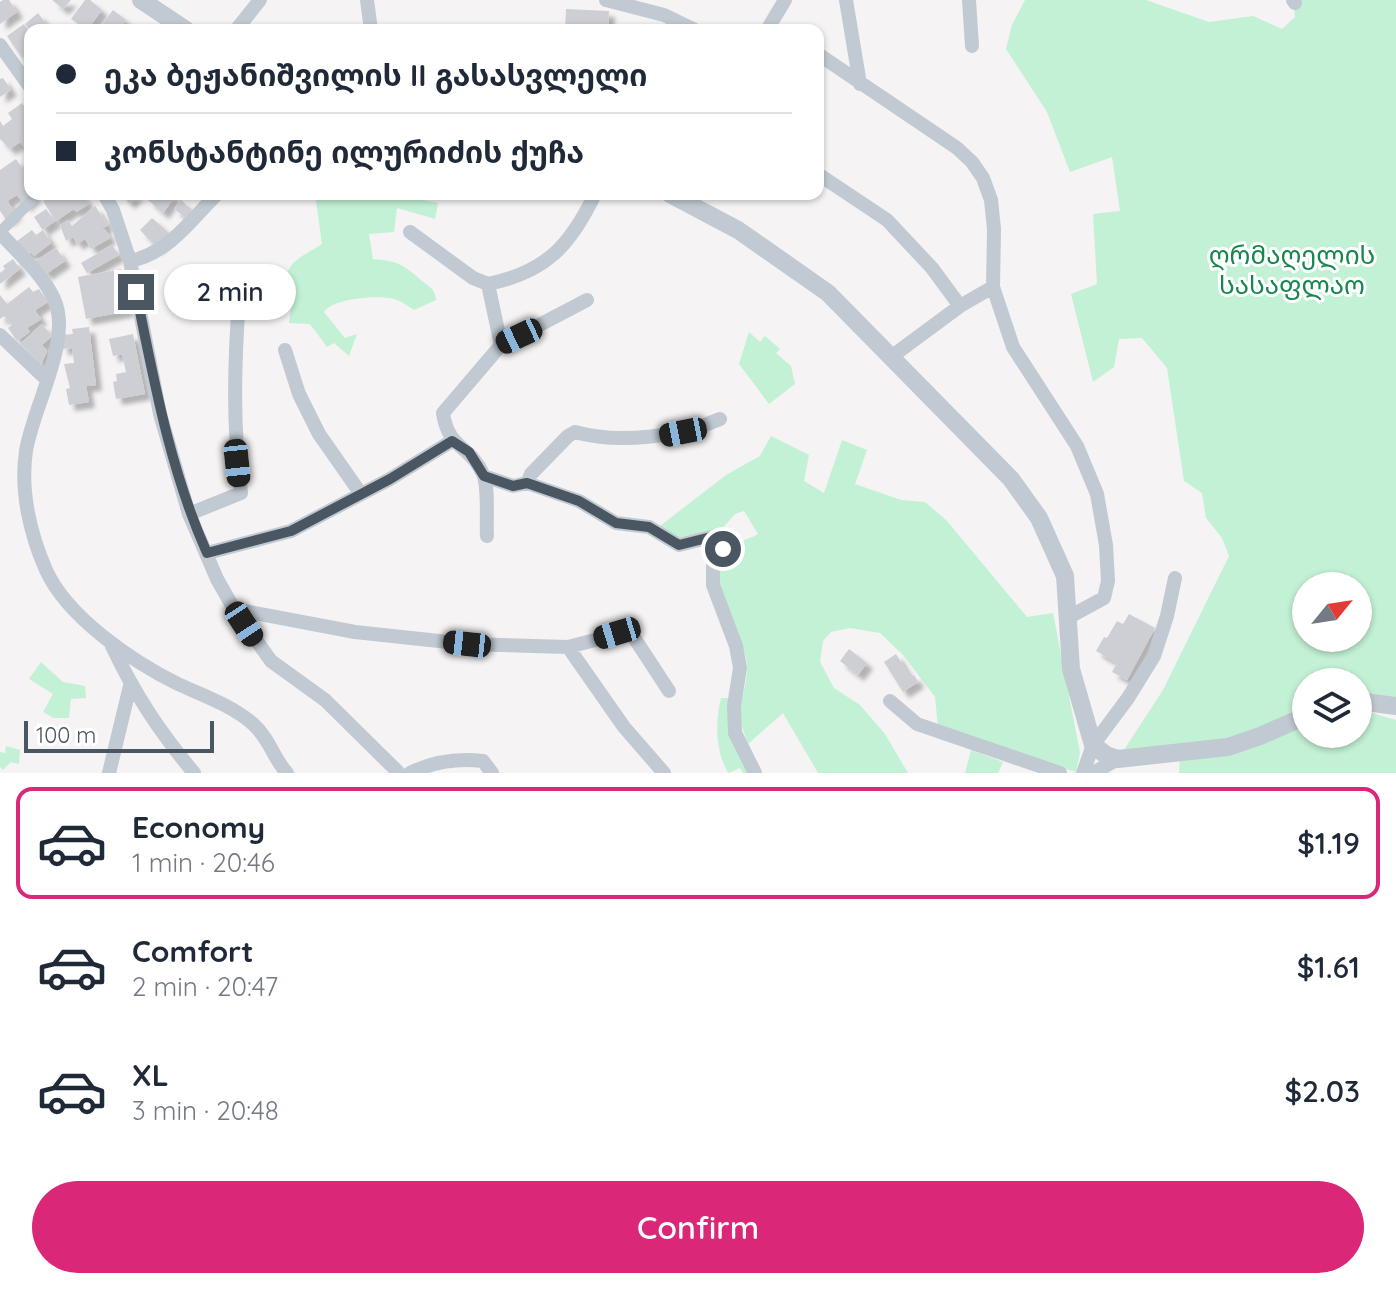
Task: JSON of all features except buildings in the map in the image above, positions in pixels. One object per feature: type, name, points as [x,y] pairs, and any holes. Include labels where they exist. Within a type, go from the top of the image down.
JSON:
[{"type":"street","points":[[141,0],[177,24]]},
{"type":"street","points":[[241,24],[260,0]]},
{"type":"street","points":[[367,0],[370,24]]},
{"type":"street","points":[[606,0],[664,15],[683,24]]},
{"type":"street","points":[[776,24],[785,0]]},
{"type":"street","points":[[846,0],[860,84]]},
{"type":"street","points":[[969,0],[972,46]]},
{"type":"street","points":[[0,45],[24,79]]},
{"type":"street","points":[[824,58],[957,148],[983,178],[991,200],[994,229],[993,287],[1013,347],[1077,446],[1097,494],[1106,545],[1108,581],[1104,598],[1069,617]]},
{"type":"street","points":[[824,178],[887,220],[932,268],[960,306]]},
{"type":"street","points":[[32,200],[0,232],[43,280],[55,300],[60,326],[57,351],[26,451],[24,480],[28,509],[47,572],[74,607],[112,646],[251,722],[270,742],[280,766],[287,773]]},
{"type":"street","points":[[107,200],[130,261],[160,414],[189,514],[234,609],[271,661],[325,700],[399,773]]},
{"type":"street","points":[[130,261],[162,250],[211,200]]},
{"type":"street","points":[[410,232],[473,278],[488,284],[539,268],[558,253],[591,200]]},
{"type":"street","points":[[681,200],[738,230],[828,293],[1011,479],[1039,518],[1065,576],[1071,669],[1093,745],[1118,759]]},
{"type":"street","points":[[488,284],[501,345]]},
{"type":"street","points":[[891,357],[960,306],[993,287]]},
{"type":"street","points":[[189,514],[241,493],[234,432],[233,371],[239,299]]},
{"type":"street","points":[[487,536],[484,476],[469,452],[452,441],[443,413],[501,345],[587,300]]},
{"type":"street","points":[[0,335],[46,379]]},
{"type":"street","points":[[285,350],[299,394],[319,434],[361,494]]},
{"type":"street","points":[[527,483],[531,474],[575,432],[631,437],[666,435],[700,428],[720,419]]},
{"type":"street","points":[[207,553],[291,531],[452,441]]},
{"type":"street","points":[[484,476],[513,486],[527,483],[579,501],[616,523],[649,527],[679,545],[715,536],[721,539],[723,549],[713,566],[713,585],[736,646],[740,668],[734,706],[735,733],[755,773]]},
{"type":"street","points":[[1083,773],[1093,745],[1154,656],[1175,578]]},
{"type":"street","points":[[234,609],[355,632],[467,644],[568,647],[626,632],[633,636],[669,691]]},
{"type":"street","points":[[112,646],[130,686],[156,727],[194,773]]},
{"type":"street","points":[[568,647],[624,727],[664,773]]},
{"type":"street","points":[[109,773],[130,686]]},
{"type":"street","points":[[890,701],[917,724],[1060,773]]},
{"type":"street","points":[[1372,703],[1396,706]]},
{"type":"street","points":[[1093,773],[1118,759],[1228,747],[1292,722]]},
{"type":"street","points":[[410,773],[426,764],[470,759],[483,761],[492,773]]},
{"type":"green space","name":"ღრმაღელის სასაფლაო","points":[[1025,0],[1146,0],[1209,22],[1253,16],[1282,29],[1295,17],[1293,0],[1396,0],[1396,710],[1372,705],[1372,668],[1292,668],[1292,722],[1260,736],[1118,759],[1163,690],[1229,556],[1222,538],[1206,518],[1202,493],[1184,481],[1167,368],[1142,338],[1119,339],[1114,367],[1093,382],[1071,294],[1097,284],[1093,214],[1120,211],[1112,157],[1070,172],[1047,112],[1006,49],[1012,25]]},
{"type":"green space","points":[[316,200],[423,200],[438,203],[435,219],[397,208],[394,232],[369,234],[373,259],[404,267],[431,288],[436,300],[414,310],[397,300],[381,297],[337,303],[324,312],[345,338],[357,334],[349,356],[334,343],[327,347],[310,324],[289,323],[291,307],[287,305],[288,299],[281,295],[286,274],[294,263],[322,244]]},
{"type":"green space","points":[[749,332],[760,342],[765,336],[780,349],[776,353],[791,366],[795,384],[769,404],[739,364]]},
{"type":"green space","points":[[771,436],[809,455],[804,481],[824,493],[842,440],[867,450],[855,484],[901,500],[925,502],[947,521],[1027,617],[1053,613],[1080,753],[1076,772],[979,743],[938,727],[935,697],[903,655],[880,633],[850,628],[831,632],[823,641],[820,662],[834,688],[860,705],[885,734],[908,773],[818,773],[783,713],[748,744],[740,714],[747,665],[720,586],[720,570],[724,556],[736,544],[758,534],[744,511],[735,514],[720,531],[680,543],[660,526],[726,475],[760,456]]},
{"type":"green space","points":[[41,662],[63,682],[85,686],[86,698],[71,699],[69,718],[54,718],[43,712],[53,694],[29,679]]},
{"type":"green space","points":[[721,698],[729,698],[750,773],[743,773],[740,768],[728,773],[724,764],[717,736]]},
{"type":"green space","points":[[1372,713],[1396,720],[1396,773],[1179,773],[1180,756],[1292,727],[1292,748],[1372,748]]},
{"type":"green space","points":[[6,746],[20,750],[19,764],[11,762],[3,770],[0,767],[0,752],[5,753]]},
{"type":"green space","points":[[971,750],[1003,762],[998,773],[965,773]]},
{"type":"route","points":[[136,292],[160,414],[189,514],[207,553],[291,531],[390,479],[452,441],[469,452],[484,476],[496,481],[513,486],[527,483],[579,501],[616,523],[649,527],[679,545],[715,536],[721,539],[723,549]]}]
